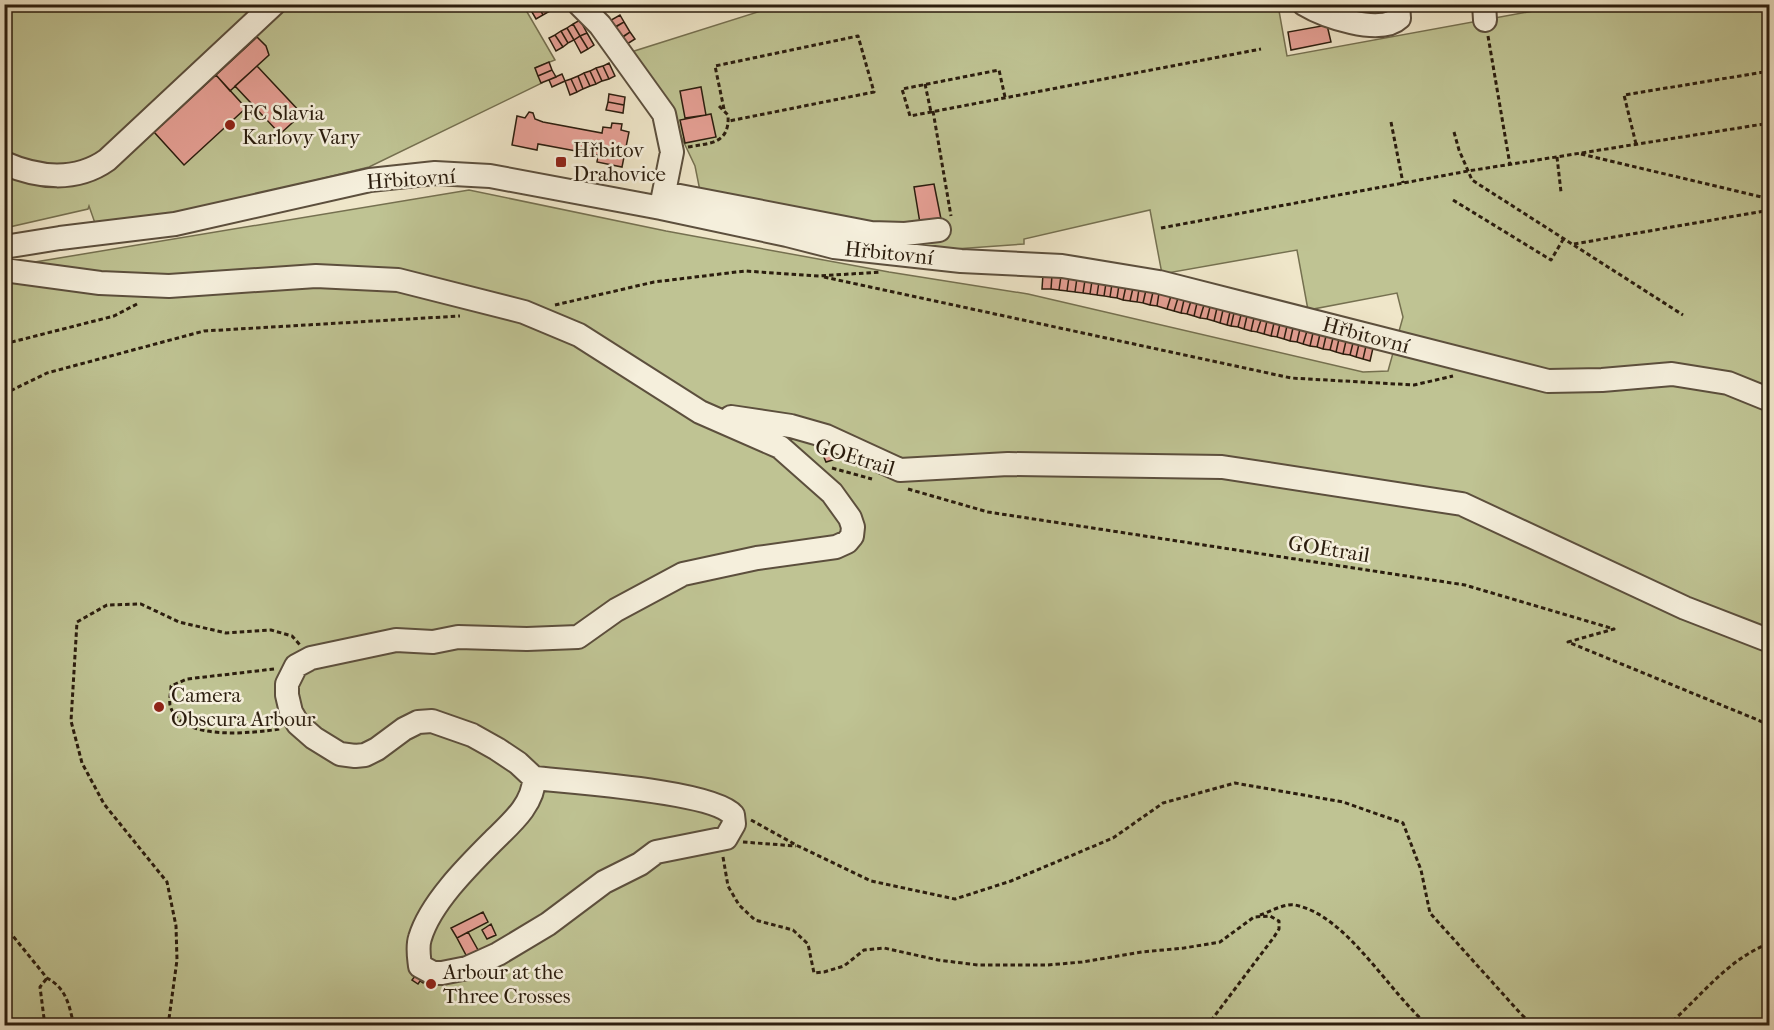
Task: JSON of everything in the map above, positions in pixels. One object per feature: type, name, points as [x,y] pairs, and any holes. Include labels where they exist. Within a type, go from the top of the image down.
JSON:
[{"type":"street","points":[[4,163],[30,172],[60,176],[99,166],[273,4]]},
{"type":"street","points":[[579,4],[600,25],[664,114],[672,152],[662,201],[871,233],[905,234],[945,223]]},
{"type":"street","points":[[1304,4],[1361,25],[1382,25],[1394,23],[1400,18],[1398,4]]},
{"type":"street","name":"Hřbitovní","points":[[4,247],[175,224],[370,180],[435,173],[490,176],[662,201],[834,247],[961,261],[1062,266],[1159,282],[1548,381],[1602,380],[1672,374],[1728,383],[1770,400]]},
{"type":"street","points":[[4,270],[100,283],[169,286],[316,276],[398,280],[524,312],[579,335],[700,412],[780,447],[832,493],[850,518],[853,528],[852,536],[847,542],[836,547],[757,558],[683,574],[616,610],[579,637],[527,639],[486,637],[433,642],[396,640],[303,662],[287,684],[291,712],[298,724],[314,738],[340,754],[365,755],[404,729],[418,722],[432,721],[472,735],[518,763],[534,778],[688,797],[723,808],[733,815],[734,824],[730,835],[720,841],[656,852],[640,864],[604,882],[548,924],[498,954],[468,968],[433,973],[420,966],[420,938],[442,897],[478,855],[523,809],[534,788],[534,778]]},
{"type":"street","points":[[700,412],[791,426],[826,436],[900,470],[1008,464],[1222,466],[1462,504],[1685,608],[1770,640]]},
{"type":"path","points":[[1484,12],[1510,165]]},
{"type":"path","points":[[724,109],[715,66],[858,36],[874,92],[729,121]]},
{"type":"path","points":[[1005,98],[999,70],[902,89],[910,116],[932,111],[1005,98],[1261,49]]},
{"type":"path","points":[[1636,144],[1624,95],[1770,71]]},
{"type":"path","points":[[926,84],[932,111],[945,223]]},
{"type":"path","points":[[672,152],[717,142],[723,137],[728,127],[728,115],[717,104]]},
{"type":"path","points":[[1391,122],[1403,183]]},
{"type":"path","points":[[1161,228],[1468,171],[1770,123]]},
{"type":"path","points":[[1454,132],[1472,180],[1683,315]]},
{"type":"path","points":[[1579,154],[1770,199]]},
{"type":"path","points":[[1557,157],[1561,192]]},
{"type":"path","points":[[1453,200],[1551,260],[1564,238]]},
{"type":"path","points":[[1572,244],[1770,210]]},
{"type":"path","points":[[524,312],[666,280],[745,271],[819,276],[889,272],[891,253]]},
{"type":"path","points":[[819,276],[1291,378],[1414,385],[1458,375]]},
{"type":"path","points":[[4,345],[114,316],[141,301]]},
{"type":"path","points":[[4,394],[47,373],[204,331],[465,315]]},
{"type":"path","name":"GOEtrail","points":[[830,467],[875,480]]},
{"type":"path","name":"GOEtrail","points":[[897,486],[988,512],[1465,585],[1614,629],[1568,642],[1770,725]]},
{"type":"path","points":[[168,1026],[177,960],[176,926],[167,882],[104,804],[82,763],[71,721],[77,622],[107,605],[141,604],[179,622],[226,633],[271,630],[292,636],[303,662],[187,679],[171,686],[170,704],[175,715],[185,725],[212,732],[259,732],[281,729]]},
{"type":"path","points":[[723,808],[734,811],[798,846],[871,881],[955,899],[1011,880],[1113,838],[1163,803],[1236,783],[1343,802],[1403,823],[1421,870],[1430,913],[1534,1026]]},
{"type":"path","points":[[720,841],[728,886],[739,905],[755,920],[793,930],[808,944],[814,973],[844,966],[864,950],[884,948],[938,960],[978,964],[1082,962],[1184,948],[1220,942],[1254,917],[1293,904],[1311,910],[1341,932],[1416,1015],[1429,1026]]},
{"type":"path","points":[[767,844],[798,846]]},
{"type":"path","points":[[1207,1026],[1279,929],[1279,921],[1270,916],[1254,917]]},
{"type":"path","points":[[4,925],[47,978],[57,983],[63,991],[74,1026]]},
{"type":"path","points":[[1667,1026],[1721,973],[1758,948],[1770,943]]},
{"type":"path","points":[[45,1026],[40,987],[47,978]]},
{"type":"path","points":[[1306,1026],[1312,1026]]},
{"type":"green space","points":[[783,4],[1278,5],[1287,56],[1566,5],[1769,5],[1769,1025],[5,1026],[5,267],[469,190],[666,231],[889,272],[1028,294],[1363,372],[1388,371],[1403,317],[1397,293],[1308,310],[1297,250],[1162,274],[1150,210],[1024,239],[1024,244],[927,251],[700,191],[695,166],[667,107],[628,53]]},
{"type":"green space","name":"FC Slavia Karlovy Vary","points":[[4,5],[523,5],[555,60],[535,68],[542,83],[369,167],[153,220],[96,226],[89,206],[88,209],[5,228]]},
{"type":"building","points":[[537,4],[543,15],[536,19],[529,7]]},
{"type":"building","points":[[537,4],[546,4],[550,11],[543,15]]},
{"type":"building","points":[[546,4],[555,4],[557,7],[550,11]]},
{"type":"building","points":[[620,15],[624,22],[611,30],[606,23]]},
{"type":"building","points":[[580,20],[587,33],[580,36],[573,24]]},
{"type":"building","points":[[624,22],[630,32],[619,40],[611,29]]},
{"type":"building","points":[[573,24],[580,36],[574,40],[567,28]]},
{"type":"building","points":[[1327,25],[1331,42],[1291,50],[1288,32]]},
{"type":"building","points":[[567,28],[574,40],[568,43],[561,31]]},
{"type":"building","points":[[561,31],[568,43],[563,47],[555,35]]},
{"type":"building","points":[[630,32],[635,39],[624,46],[619,39]]},
{"type":"building","points":[[587,33],[594,45],[588,49],[580,36]]},
{"type":"building","points":[[555,35],[563,47],[556,51],[549,38]]},
{"type":"building","points":[[580,36],[588,49],[581,53],[574,40]]},
{"type":"building","points":[[257,37],[266,46],[269,55],[230,91],[216,75]]},
{"type":"building","points":[[549,62],[552,70],[538,76],[535,68]]},
{"type":"building","points":[[609,63],[615,76],[609,79],[603,66]]},
{"type":"building","points":[[257,66],[302,114],[280,134],[235,86]]},
{"type":"building","points":[[603,66],[609,79],[602,81],[596,68]]},
{"type":"building","points":[[596,68],[602,81],[596,84],[590,71]]},
{"type":"building","points":[[552,70],[556,77],[541,83],[538,76]]},
{"type":"building","points":[[590,71],[596,84],[590,86],[584,73]]},
{"type":"building","points":[[584,73],[590,86],[583,89],[578,76]]},
{"type":"building","points":[[562,74],[565,81],[552,87],[549,80]]},
{"type":"building","points":[[216,75],[246,108],[184,165],[154,132],[158,128],[153,123],[157,120],[162,125]]},
{"type":"building","points":[[578,76],[583,89],[577,92],[571,79]]},
{"type":"building","points":[[571,79],[577,92],[570,95],[565,81]]},
{"type":"building","points":[[701,87],[706,115],[685,118],[680,91]]},
{"type":"building","points":[[609,94],[625,97],[624,105],[608,102]]},
{"type":"building","points":[[608,102],[624,105],[623,113],[606,110]]},
{"type":"building","points":[[529,112],[533,113],[535,119],[543,122],[602,133],[603,127],[611,128],[612,123],[622,124],[621,130],[629,132],[622,167],[597,162],[598,155],[538,144],[537,150],[512,145],[517,116],[525,118]]},
{"type":"building","points":[[711,114],[716,137],[685,143],[680,120]]},
{"type":"building","points":[[934,184],[941,219],[920,223],[914,187]]},
{"type":"building","points":[[1043,274],[1052,275],[1051,289],[1042,289]]},
{"type":"building","points":[[1052,275],[1061,276],[1059,290],[1051,289]]},
{"type":"building","points":[[1061,276],[1069,277],[1067,291],[1059,290]]},
{"type":"building","points":[[1069,277],[1077,278],[1075,292],[1067,291]]},
{"type":"building","points":[[1077,278],[1085,280],[1083,293],[1075,292]]},
{"type":"building","points":[[1085,280],[1092,281],[1090,294],[1083,293]]},
{"type":"building","points":[[1092,281],[1099,282],[1097,295],[1090,294]]},
{"type":"building","points":[[1099,282],[1106,283],[1104,296],[1097,295]]},
{"type":"building","points":[[1106,283],[1112,284],[1110,297],[1104,296]]},
{"type":"building","points":[[1112,284],[1119,285],[1117,298],[1110,297]]},
{"type":"building","points":[[1119,285],[1126,286],[1123,300],[1117,298]]},
{"type":"building","points":[[1126,286],[1133,288],[1130,301],[1123,300]]},
{"type":"building","points":[[1133,288],[1139,289],[1137,302],[1130,301]]},
{"type":"building","points":[[1139,289],[1146,290],[1143,303],[1137,302]]},
{"type":"building","points":[[1146,290],[1153,292],[1150,305],[1143,303]]},
{"type":"building","points":[[1153,292],[1159,293],[1157,306],[1150,305]]},
{"type":"building","points":[[1159,293],[1171,296],[1167,309],[1157,306]]},
{"type":"building","points":[[1171,296],[1178,298],[1174,311],[1167,309]]},
{"type":"building","points":[[1178,298],[1184,300],[1181,313],[1174,311]]},
{"type":"building","points":[[1184,300],[1191,301],[1187,314],[1181,313]]},
{"type":"building","points":[[1191,301],[1197,303],[1194,316],[1187,314]]},
{"type":"building","points":[[1197,303],[1204,305],[1200,318],[1194,316]]},
{"type":"building","points":[[1204,305],[1210,307],[1207,319],[1200,318]]},
{"type":"building","points":[[1210,307],[1217,308],[1214,321],[1207,319]]},
{"type":"building","points":[[1217,308],[1223,310],[1220,323],[1214,321]]},
{"type":"building","points":[[1223,310],[1230,312],[1227,325],[1220,323]]},
{"type":"building","points":[[1230,312],[1234,313],[1231,326],[1227,325]]},
{"type":"building","points":[[1234,313],[1241,315],[1238,327],[1231,326]]},
{"type":"building","points":[[1241,315],[1247,316],[1244,329],[1238,327]]},
{"type":"building","points":[[1247,316],[1254,318],[1251,331],[1244,329]]},
{"type":"building","points":[[1254,318],[1261,320],[1257,332],[1251,331]]},
{"type":"building","points":[[1261,320],[1267,321],[1264,334],[1257,332]]},
{"type":"building","points":[[1267,321],[1274,323],[1271,336],[1264,334]]},
{"type":"building","points":[[1274,323],[1280,324],[1277,337],[1271,336]]},
{"type":"building","points":[[1280,324],[1287,326],[1284,339],[1277,337]]},
{"type":"building","points":[[1287,326],[1293,328],[1290,341],[1284,339]]},
{"type":"building","points":[[1293,328],[1300,329],[1297,342],[1290,341]]},
{"type":"building","points":[[1300,329],[1307,331],[1303,344],[1297,342]]},
{"type":"building","points":[[1307,331],[1313,333],[1310,346],[1303,344]]},
{"type":"building","points":[[1313,333],[1320,334],[1317,347],[1310,346]]},
{"type":"building","points":[[1320,334],[1326,336],[1323,349],[1317,347]]},
{"type":"building","points":[[1326,336],[1333,338],[1330,350],[1323,349]]},
{"type":"building","points":[[1333,338],[1339,339],[1336,352],[1330,350]]},
{"type":"building","points":[[1339,339],[1346,341],[1343,354],[1336,352]]},
{"type":"building","points":[[1346,341],[1353,343],[1350,355],[1343,354]]},
{"type":"building","points":[[1353,343],[1359,344],[1356,357],[1350,355]]},
{"type":"building","points":[[1359,344],[1366,346],[1363,359],[1356,357]]},
{"type":"building","points":[[1366,346],[1373,348],[1370,361],[1363,359]]},
{"type":"building","points":[[831,444],[836,459],[826,462],[820,448]]},
{"type":"building","points":[[483,912],[488,922],[457,938],[451,928]]},
{"type":"building","points":[[491,924],[496,935],[487,939],[482,930]]},
{"type":"building","points":[[468,932],[478,950],[467,957],[457,938]]},
{"type":"building","points":[[418,972],[425,979],[423,983],[420,981],[418,984],[412,980]]},
{"type":"place","name":"FC Slavia Karlovy Vary","points":[[230,125]]},
{"type":"place","name":"Hřbitov Drahovice","points":[[561,162]]},
{"type":"place","name":"Camera Obscura Arbour","points":[[159,707]]},
{"type":"place","name":"Arbour at the Three Crosses","points":[[431,984]]}]
